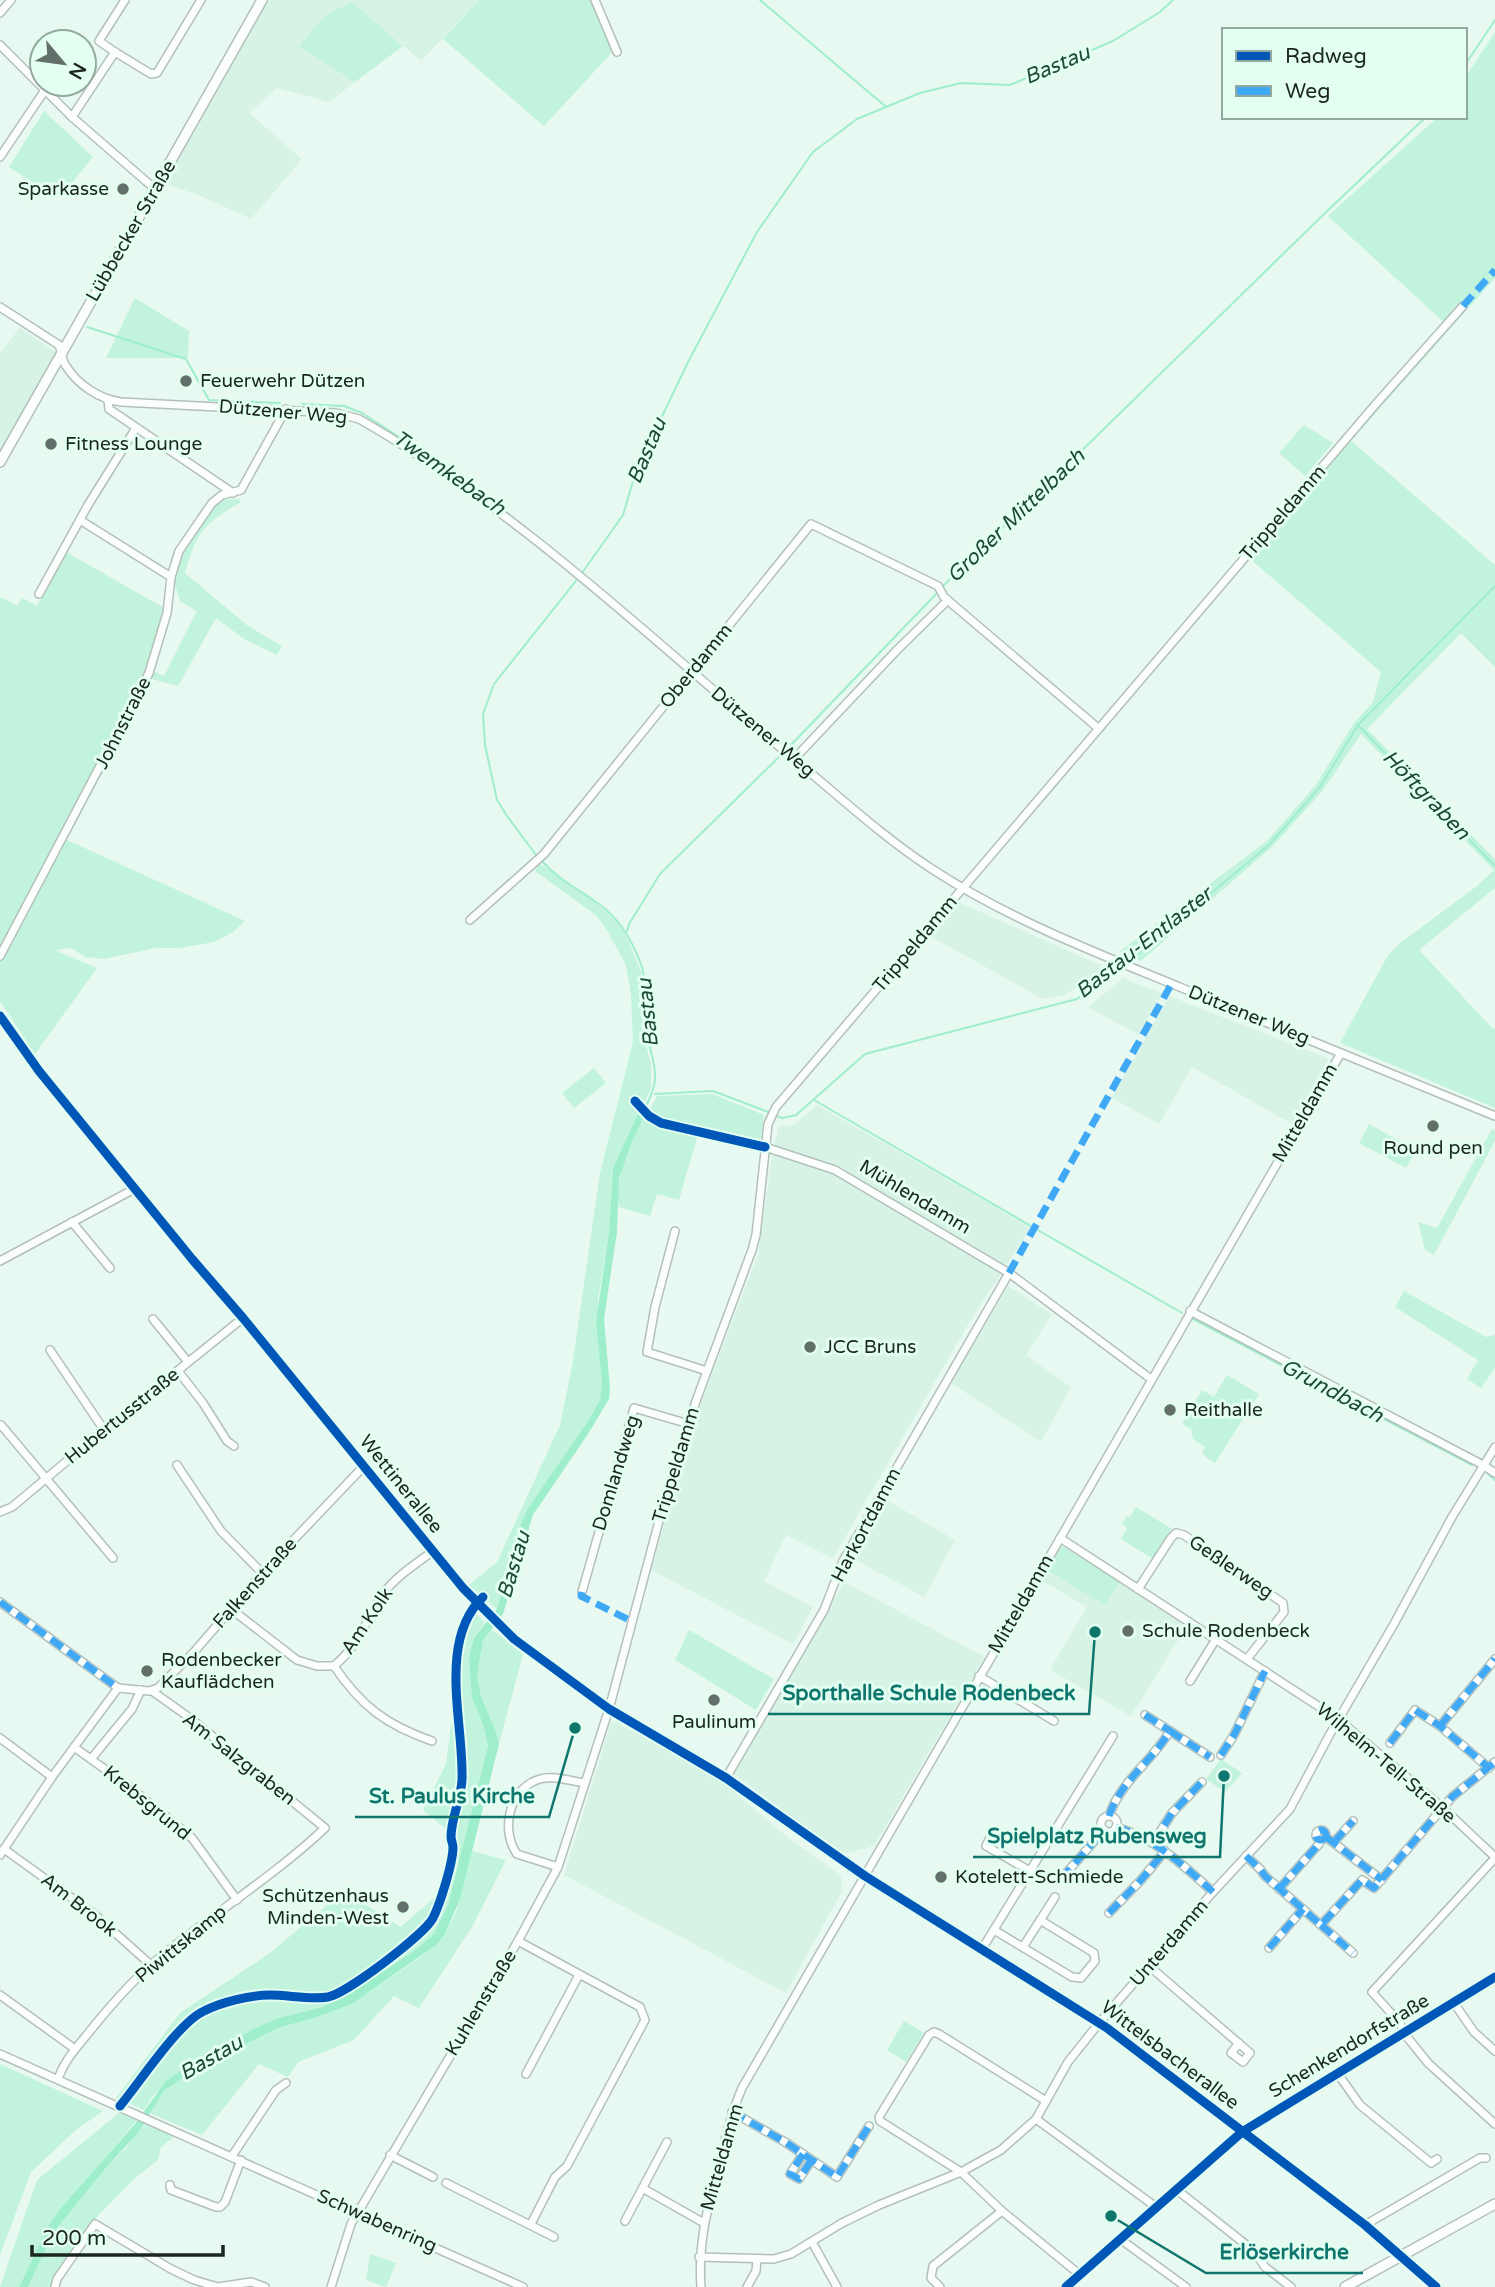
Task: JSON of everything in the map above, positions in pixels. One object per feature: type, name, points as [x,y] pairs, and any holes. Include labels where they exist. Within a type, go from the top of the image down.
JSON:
[{"type":"main road","name":"Lübbecker Straße","points":[[0,461],[262,0]]},
{"type":"main road","points":[[1345,2287],[1495,2204]]},
{"type":"street","points":[[0,13],[11,0]]},
{"type":"street","points":[[125,0],[99,41],[151,74],[157,73],[201,0]]},
{"type":"street","points":[[595,0],[617,52]]},
{"type":"street","points":[[0,45],[28,73]]},
{"type":"street","points":[[72,117],[115,52]]},
{"type":"street","points":[[0,157],[40,98]]},
{"type":"street","points":[[53,98],[155,189]]},
{"type":"street","name":"Trippeldamm","points":[[609,1709],[654,1537],[689,1424],[752,1250],[769,1120],[776,1107],[1366,415],[1463,306]]},
{"type":"street","points":[[0,307],[59,345],[64,365],[93,393],[108,400],[109,409],[233,493]]},
{"type":"street","name":"Dützener Weg","points":[[108,400],[286,409],[335,413],[359,419],[476,494],[899,845],[963,888],[1023,920],[1119,962],[1495,1116]]},
{"type":"street","name":"Johnstraße","points":[[0,956],[149,673],[167,613],[171,578],[179,551],[212,503],[222,495],[241,490],[286,409]]},
{"type":"street","points":[[39,594],[136,428]]},
{"type":"street","points":[[80,520],[171,578]]},
{"type":"street","name":"Oberdamm","points":[[470,920],[544,853],[811,524],[938,586],[946,598],[1098,728]]},
{"type":"street","points":[[792,757],[946,598]]},
{"type":"street","name":"Wettinerallee","points":[[0,1016],[40,1071],[192,1259],[463,1588],[487,1613],[514,1639],[609,1709],[726,1778],[865,1876]]},
{"type":"street","name":"Mitteldamm","points":[[701,2287],[699,2258],[704,2223],[732,2112],[749,2077],[1341,1053]]},
{"type":"street","name":"Mühlendamm","points":[[765,1147],[835,1170],[1009,1273],[1151,1379]]},
{"type":"street","points":[[0,1261],[136,1188]]},
{"type":"street","points":[[72,1222],[110,1268]]},
{"type":"street","points":[[675,1231],[655,1307],[647,1352],[707,1371]]},
{"type":"street","name":"Harkortdamm","points":[[726,1778],[824,1609],[843,1561],[1009,1273]]},
{"type":"street","points":[[1190,1311],[1495,1473]]},
{"type":"street","name":"Hubertusstraße","points":[[0,1512],[12,1507],[243,1318]]},
{"type":"street","points":[[153,1319],[188,1362]]},
{"type":"street","points":[[50,1350],[104,1430]]},
{"type":"street","points":[[178,1371],[203,1403],[227,1441],[234,1446]]},
{"type":"street","name":"Domlandweg","points":[[582,1592],[634,1408],[689,1424]]},
{"type":"street","points":[[1,1424],[113,1558]]},
{"type":"street","name":"Unterdamm","points":[[699,2258],[774,2259],[791,2254],[842,2223],[961,2172],[1001,2150],[1035,2119],[1068,2062],[1099,2023],[1213,1892],[1290,1809],[1338,1719],[1495,1447]]},
{"type":"street","points":[[177,1465],[221,1531],[262,1573]]},
{"type":"street","name":"Falkenstraße","points":[[152,1691],[194,1652],[262,1573],[364,1466]]},
{"type":"street","name":"Geßlerweg","points":[[1138,1589],[1173,1535],[1184,1535],[1283,1603],[1284,1612],[1247,1659]]},
{"type":"street","name":"Wilhelm-Tell-Straße","points":[[1060,1538],[1338,1719],[1443,1808],[1495,1858]]},
{"type":"street","name":"Am Kolk","points":[[334,1665],[348,1654],[358,1640],[389,1587],[433,1550]]},
{"type":"street","points":[[0,1602],[118,1688],[152,1691]]},
{"type":"street","points":[[231,1609],[297,1660],[317,1666],[334,1665],[348,1686],[374,1712],[390,1724],[432,1741]]},
{"type":"street","points":[[1190,1681],[1216,1639]]},
{"type":"street","points":[[1440,1726],[1495,1659]]},
{"type":"street","points":[[1222,1755],[1265,1671]]},
{"type":"street","points":[[979,1676],[1054,1721]]},
{"type":"street","points":[[2,1852],[52,1777],[118,1688]]},
{"type":"street","points":[[91,1759],[132,1709],[141,1690]]},
{"type":"street","name":"Am Salzgraben","points":[[152,1691],[190,1717],[325,1828]]},
{"type":"street","name":"Kuhlenstraße","points":[[331,2287],[351,2224],[518,1941],[558,1867],[609,1709]]},
{"type":"street","points":[[1390,1743],[1415,1710],[1440,1726],[1489,1768]]},
{"type":"street","points":[[1145,1716],[1210,1757]]},
{"type":"street","points":[[1104,1830],[1101,1821],[1109,1816],[1125,1786],[1156,1753],[1170,1731]]},
{"type":"street","points":[[982,1949],[1113,1736]]},
{"type":"street","points":[[0,1738],[52,1777]]},
{"type":"street","name":"Krebsgrund","points":[[74,1747],[127,1784],[192,1838],[237,1900]]},
{"type":"street","points":[[1362,1880],[1374,1888],[1452,1797],[1495,1762]]},
{"type":"street","points":[[558,1867],[517,1854],[508,1834],[508,1821],[520,1793],[540,1778],[585,1783]]},
{"type":"street","points":[[1153,1843],[1172,1813],[1202,1782]]},
{"type":"street","points":[[1109,1816],[1115,1819],[1116,1827]]},
{"type":"street","points":[[1334,1842],[1353,1821]]},
{"type":"street","points":[[1116,1827],[1153,1843],[1213,1892]]},
{"type":"street","points":[[1104,1830],[1111,1832],[1116,1827]]},
{"type":"street","name":"Piwittskamp","points":[[58,2079],[61,2069],[75,2049],[150,1965],[292,1859],[325,1828]]},
{"type":"street","points":[[1061,1879],[1104,1830]]},
{"type":"street","points":[[992,1833],[986,1846],[1030,1871]]},
{"type":"street","points":[[1326,1837],[1382,1880]]},
{"type":"street","points":[[1279,1889],[1319,1844]]},
{"type":"street","points":[[1109,1913],[1164,1851]]},
{"type":"street","name":"Am Brook","points":[[2,1852],[78,1901],[150,1965]]},
{"type":"street","points":[[1246,1857],[1353,1953]]},
{"type":"street","points":[[1495,1858],[1372,1992],[1400,2023],[1428,2063],[1495,2124]]},
{"type":"street","points":[[1321,1924],[1370,1870]]},
{"type":"street","name":"Wittelsbacherallee","points":[[865,1876],[1099,2023],[1365,2225],[1436,2287]]},
{"type":"street","points":[[1023,1947],[1055,1897]]},
{"type":"street","points":[[1269,1948],[1303,1909]]},
{"type":"street","points":[[994,1930],[1076,1979],[1082,1978],[1094,1961],[1094,1953],[1040,1920]]},
{"type":"street","points":[[518,1941],[640,2007],[645,2020],[568,2166],[555,2176],[531,2224]]},
{"type":"street","points":[[1149,1966],[1239,2043]]},
{"type":"street","points":[[526,2074],[579,1975]]},
{"type":"street","name":"Schenkendorfstraße","points":[[1069,2286],[1079,2274],[1242,2132],[1495,1977]]},
{"type":"street","points":[[0,1995],[75,2049]]},
{"type":"street","points":[[1454,2003],[1474,2032],[1495,2051]]},
{"type":"street","points":[[1046,2101],[934,2032],[929,2035],[879,2117],[880,2121],[961,2172],[1002,2211],[1079,2274]]},
{"type":"street","name":"Schwabenring","points":[[0,2054],[523,2287]]},
{"type":"street","points":[[1338,2074],[1360,2105],[1431,2163],[1437,2159]]},
{"type":"street","points":[[232,2156],[276,2090],[286,2083]]},
{"type":"street","points":[[732,2112],[836,2177],[869,2126]]},
{"type":"street","points":[[1035,2119],[1156,2207]]},
{"type":"street","points":[[625,2221],[667,2142]]},
{"type":"street","points":[[803,2154],[790,2174],[799,2179],[811,2161]]},
{"type":"street","points":[[390,2155],[433,2177]]},
{"type":"street","points":[[1365,2225],[1480,2158],[1486,2158]]},
{"type":"street","points":[[170,2185],[171,2190],[220,2207],[225,2202],[242,2160]]},
{"type":"street","points":[[446,2183],[554,2237]]},
{"type":"street","points":[[644,2189],[704,2223]]},
{"type":"street","points":[[1177,2190],[1254,2251],[1265,2267],[1291,2287]]},
{"type":"street","points":[[940,2287],[931,2278],[933,2266],[1002,2211]]},
{"type":"street","points":[[55,2287],[57,2279],[94,2224],[194,2280],[218,2287],[251,2282],[265,2287]]},
{"type":"street","points":[[1120,2239],[1186,2287]]},
{"type":"street","points":[[812,2242],[837,2287]]},
{"type":"street","points":[[747,2287],[756,2271],[757,2259]]},
{"type":"shaded area","points":[[267,0],[479,0],[421,61],[352,2],[299,46],[355,82],[329,102],[277,88],[249,113],[302,159],[251,219],[201,196],[163,183]]},
{"type":"shaded area","points":[[479,0],[597,0],[616,48],[544,126],[443,39]]},
{"type":"shaded area","points":[[352,2],[403,46],[355,82],[299,46],[327,14]]},
{"type":"shaded area","points":[[1495,32],[1495,278],[1351,441],[1495,565],[1495,667],[1461,633],[1367,729],[1495,859],[1495,888],[1419,950],[1493,1029],[1495,1028],[1495,1108],[1340,1043],[1387,957],[1399,944],[1477,886],[1494,870],[1361,734],[1323,790],[1273,846],[1141,961],[1119,952],[1267,841],[1315,786],[1354,723],[1373,702],[1381,672],[1248,557],[1448,326],[1328,216],[1436,119],[1467,119],[1467,75]]},
{"type":"shaded area","points":[[44,111],[93,157],[65,191],[46,191],[9,167]]},
{"type":"shaded area","points":[[135,298],[189,331],[188,358],[106,358]]},
{"type":"shaded area","points":[[20,328],[56,352],[0,451],[0,353]]},
{"type":"shaded area","points":[[1304,425],[1333,443],[1305,476],[1279,453]]},
{"type":"shaded area","points":[[238,499],[241,502],[210,523],[198,538],[185,573],[248,626],[282,646],[277,655],[244,639],[216,618],[178,686],[152,679],[67,840],[245,921],[233,932],[214,942],[180,948],[156,948],[104,959],[86,957],[71,948],[55,950],[97,968],[35,1054],[0,1001],[1,597],[17,606],[22,598],[37,606],[66,552],[166,609],[149,669],[164,676],[197,611],[180,601],[173,578],[183,541],[218,500]]},
{"type":"shaded area","points":[[539,863],[594,901],[625,933],[642,974],[642,1030],[651,1064],[651,1089],[613,1168],[609,1231],[598,1300],[602,1382],[600,1400],[528,1508],[520,1526],[497,1609],[469,1585],[497,1562],[560,1425],[572,1367],[600,1173],[633,1042],[631,995],[626,965],[597,916],[535,871]]},
{"type":"shaded area","points":[[960,903],[1109,969],[1064,995],[1043,999],[930,936]]},
{"type":"shaded area","points":[[1123,978],[1162,993],[1139,1035],[1088,1007]]},
{"type":"shaded area","points":[[1169,996],[1329,1059],[1292,1124],[1192,1067],[1159,1124],[1112,1098]]},
{"type":"shaded area","points":[[594,1068],[606,1083],[574,1108],[562,1093]]},
{"type":"shaded area","points":[[712,1094],[764,1115],[760,1143],[665,1123],[649,1111],[657,1096]]},
{"type":"shaded area","points":[[817,1105],[1031,1227],[966,1328],[835,1555],[832,1558],[786,1535],[764,1581],[813,1607],[793,1644],[651,1570],[692,1426],[758,1254],[772,1155],[779,1126],[794,1125]]},
{"type":"shaded area","points":[[645,1115],[658,1124],[698,1134],[679,1200],[657,1194],[650,1216],[619,1207],[618,1195],[624,1160]]},
{"type":"shaded area","points":[[1369,1124],[1416,1150],[1406,1168],[1359,1143]]},
{"type":"shaded area","points":[[1492,1129],[1495,1131],[1495,1141],[1434,1255],[1425,1250],[1418,1222],[1437,1228]]},
{"type":"shaded area","points":[[1008,1286],[1052,1314],[1026,1355],[1071,1387],[1041,1442],[951,1383]]},
{"type":"shaded area","points":[[1404,1291],[1486,1337],[1495,1335],[1495,1368],[1481,1388],[1467,1379],[1478,1360],[1395,1307]]},
{"type":"shaded area","points":[[1227,1375],[1259,1394],[1215,1463],[1202,1454],[1205,1447],[1193,1439],[1191,1429],[1182,1424],[1202,1390],[1214,1397]]},
{"type":"shaded area","points":[[885,1499],[955,1540],[924,1597],[852,1558]]},
{"type":"shaded area","points":[[1136,1507],[1172,1529],[1153,1559],[1121,1539],[1127,1528],[1122,1524]]},
{"type":"shaded area","name":"Schule Rodenbeck","points":[[1060,1546],[1068,1546],[1188,1624],[1131,1716],[1050,1670],[1087,1607],[1039,1579]]},
{"type":"shaded area","points":[[1063,1547],[1120,1582],[1105,1605],[1047,1570]]},
{"type":"shaded area","points":[[844,1582],[985,1657],[874,1846],[842,1854],[734,1774]]},
{"type":"shaded area","points":[[470,1607],[485,1623],[474,1638],[472,1698],[483,1724],[488,1746],[448,1905],[434,1934],[418,1948],[340,1999],[322,2007],[279,2018],[200,2057],[154,2094],[144,2110],[116,2098],[180,2013],[270,1953],[344,1891],[401,1927],[444,1889],[456,1844],[447,1830],[423,1810],[446,1764],[455,1696],[454,1660],[458,1633]]},
{"type":"shaded area","points":[[491,1629],[523,1654],[499,1744],[481,1696],[477,1675],[483,1640]]},
{"type":"shaded area","points":[[689,1630],[774,1679],[756,1710],[675,1660]]},
{"type":"shaded area","points":[[611,1722],[616,1722],[719,1779],[790,1839],[841,1876],[842,1891],[786,1993],[564,1875]]},
{"type":"shaded area","points":[[1221,1759],[1242,1773],[1225,1792],[1206,1779]]},
{"type":"shaded area","points":[[472,1851],[506,1860],[472,1927],[419,2008],[394,1996],[354,2040],[298,2062],[288,2077],[259,2064],[202,2135],[149,2113],[165,2091],[186,2075],[278,2028],[352,2004],[422,1956],[445,1934],[456,1912]]},
{"type":"shaded area","points":[[904,2021],[924,2033],[906,2062],[887,2050]]},
{"type":"shaded area","points":[[0,2064],[103,2111],[76,2130],[31,2172],[0,2255]]},
{"type":"shaded area","points":[[119,2113],[137,2120],[49,2225],[19,2287],[0,2287],[37,2180]]},
{"type":"shaded area","points":[[144,2123],[174,2137],[161,2147],[158,2160],[136,2177],[90,2224],[52,2287],[28,2287],[53,2233],[105,2169],[127,2147]]},
{"type":"shaded area","points":[[370,2254],[396,2263],[386,2287],[366,2280]]},
{"type":"water","points":[[640,1110],[645,1115],[619,1178],[617,1232],[604,1319],[609,1399],[533,1515],[503,1614],[483,1640],[477,1675],[481,1696],[499,1744],[460,1899],[445,1934],[436,1945],[352,2004],[278,2028],[194,2070],[164,2091],[137,2134],[53,2233],[28,2287],[19,2287],[49,2225],[135,2124],[165,2082],[200,2057],[262,2025],[322,2007],[357,1989],[434,1934],[448,1905],[488,1746],[483,1724],[472,1698],[469,1657],[474,1638],[497,1609],[520,1526],[528,1508],[600,1400],[602,1382],[596,1322],[609,1232],[613,1168]]},
{"type":"waterway","points":[[760,0],[885,106]]},
{"type":"waterway","name":"Bastau","points":[[582,573],[623,515],[636,471],[688,362],[757,232],[813,152],[857,119],[920,93],[961,83],[1010,85],[1113,41],[1160,12],[1173,0]]},
{"type":"waterway","name":"Großer Mittelbach","points":[[1467,62],[1495,20]]},
{"type":"waterway","name":"Großer Mittelbach","points":[[942,587],[1424,119]]},
{"type":"waterway","name":"Twemkebach","points":[[87,327],[186,359],[209,400],[280,403]]},
{"type":"waterway","name":"Twemkebach","points":[[302,404],[344,406],[362,413],[467,481],[531,532]]},
{"type":"waterway","name":"Twemkebach","points":[[541,540],[580,572]]},
{"type":"waterway","name":"Bastau","points":[[536,855],[497,800],[485,745],[483,714],[494,684],[579,577]]},
{"type":"waterway","name":"Bastau-Entlaster","points":[[1128,962],[1269,845],[1320,787],[1358,725],[1495,586]]},
{"type":"waterway","name":"Großer Mittelbach","points":[[787,749],[939,591]]},
{"type":"waterway","name":"Höftgraben","points":[[1358,725],[1495,866]]},
{"type":"waterway","name":"Großer Mittelbach","points":[[627,931],[660,874],[783,753]]},
{"type":"waterway","name":"Bastau","points":[[540,859],[564,881],[613,916],[624,929],[639,958],[644,978],[645,1023],[655,1071],[653,1088],[643,1112]]},
{"type":"waterway","name":"Bastau-Entlaster","points":[[776,1116],[783,1118],[796,1115],[865,1054],[1077,999],[1120,967]]},
{"type":"waterway","name":"Bastau-Entlaster","points":[[655,1094],[713,1091],[771,1113]]},
{"type":"waterway","name":"Grundbach","points":[[814,1100],[1031,1226]]},
{"type":"waterway","name":"Grundbach","points":[[1036,1229],[1182,1313]]},
{"type":"waterway","name":"Grundbach","points":[[1191,1318],[1472,1465]]},
{"type":"waterway","name":"Grundbach","points":[[1488,1474],[1495,1480]]},
{"type":"marked path","points":[[1463,306],[1495,270]]},
{"type":"marked path","points":[[1009,1273],[1172,983]]},
{"type":"marked path","points":[[582,1592],[581,1596],[631,1621]]},
{"type":"marked path","points":[[0,1602],[118,1688]]},
{"type":"marked path","points":[[1440,1726],[1495,1659]]},
{"type":"marked path","points":[[1221,1755],[1234,1735],[1265,1671]]},
{"type":"marked path","points":[[1390,1743],[1415,1710],[1440,1726],[1489,1768]]},
{"type":"marked path","points":[[1145,1715],[1170,1731]]},
{"type":"marked path","points":[[1109,1816],[1128,1782],[1170,1731],[1210,1757]]},
{"type":"marked path","points":[[1246,1856],[1321,1925],[1362,1880],[1374,1888],[1452,1797],[1495,1762]]},
{"type":"marked path","points":[[1153,1843],[1172,1813],[1202,1782]]},
{"type":"marked path","points":[[1334,1842],[1353,1821]]},
{"type":"marked path","points":[[1116,1827],[1156,1846],[1213,1892]]},
{"type":"marked path","points":[[1061,1879],[1104,1830]]},
{"type":"marked path","points":[[1321,1830],[1325,1831],[1326,1835],[1325,1839],[1321,1840],[1317,1839],[1316,1835],[1317,1831],[1321,1830]]},
{"type":"marked path","points":[[1326,1837],[1382,1880]]},
{"type":"marked path","points":[[1279,1889],[1319,1844]]},
{"type":"marked path","points":[[1109,1913],[1165,1851]]},
{"type":"marked path","points":[[1269,1948],[1303,1909]]},
{"type":"marked path","points":[[1321,1925],[1353,1953]]},
{"type":"marked path","points":[[732,2112],[785,2142],[837,2177],[869,2126]]},
{"type":"marked path","points":[[803,2154],[790,2174],[799,2179],[811,2161]]},
{"type":"cycle path","points":[[0,1016],[39,1071],[463,1588],[514,1639],[609,1709],[726,1778],[865,1876],[1107,2028],[1365,2225],[1436,2287]]},
{"type":"cycle path","points":[[635,1101],[649,1116],[661,1123],[765,1147]]},
{"type":"cycle path","points":[[120,2106],[171,2040],[204,2011],[254,1996],[328,1997],[367,1975],[416,1937],[433,1918],[451,1863],[451,1830],[462,1780],[457,1659],[461,1636],[469,1615],[483,1597]]},
{"type":"cycle path","points":[[1066,2287],[1242,2132],[1495,1977]]},
{"type":"place","name":"Sparkasse","points":[[123,189]]},
{"type":"place","name":"Feuerwehr Dützen","points":[[186,381]]},
{"type":"place","name":"Fitness Lounge","points":[[51,444]]},
{"type":"place","name":"Round pen","points":[[1433,1126]]},
{"type":"place","name":"JCC Bruns","points":[[810,1347]]},
{"type":"place","name":"Reithalle","points":[[1170,1410]]},
{"type":"place","name":"Schule Rodenbeck","points":[[1128,1631]]},
{"type":"place","name":"Sporthalle Schule Rodenbeck","points":[[1095,1632]]},
{"type":"place","name":"Rodenbecker Kauflädchen","points":[[147,1671]]},
{"type":"place","name":"Paulinum","points":[[714,1700]]},
{"type":"place","name":"St. Paulus Kirche","points":[[575,1728]]},
{"type":"place","name":"Spielplatz Rubensweg","points":[[1224,1776]]},
{"type":"place","name":"Kotelett-Schmiede","points":[[941,1877]]},
{"type":"place","name":"Schützenhaus Minden-West","points":[[403,1907]]},
{"type":"place","name":"Erlöserkirche","points":[[1111,2216]]}]
